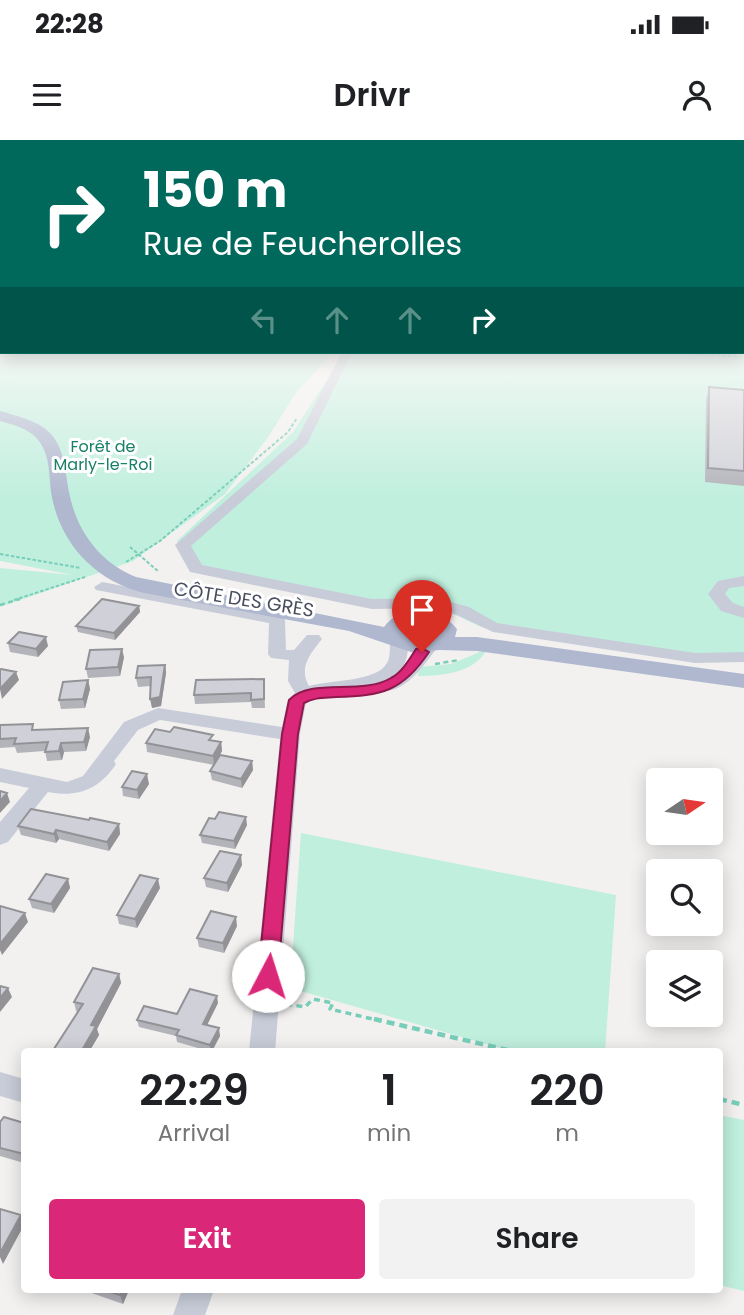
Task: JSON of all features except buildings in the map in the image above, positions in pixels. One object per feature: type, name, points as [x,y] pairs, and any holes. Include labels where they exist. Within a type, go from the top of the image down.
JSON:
[{"type":"main road","name":"CÔTE DES GRÈS","points":[[0,416],[25,423],[47,440],[55,456],[62,507],[90,555],[113,575],[144,587],[399,632]]},
{"type":"main road","name":"CÔTE DES GRÈS","points":[[90,555],[140,580],[377,621],[399,632]]},
{"type":"main road","points":[[399,632],[414,646],[477,644],[741,679]]},
{"type":"street","points":[[328,389],[302,441],[183,545],[196,569],[372,604],[436,603],[463,611],[493,627],[695,657],[744,657]]},
{"type":"street","points":[[744,582],[724,584],[716,590],[716,594],[726,607],[744,613]]},
{"type":"street","points":[[102,587],[277,621],[277,654],[298,656]]},
{"type":"street","points":[[262,1048],[290,734],[297,700],[319,688],[372,681],[392,671],[399,661],[399,632]]},
{"type":"street","points":[[307,694],[297,681],[298,656],[313,639]]},
{"type":"street","points":[[307,694],[359,692],[381,688],[403,676],[436,646]]},
{"type":"street","points":[[0,775],[68,789],[90,781],[106,764],[103,761],[131,726],[158,714],[290,734]]},
{"type":"street","points":[[0,837],[43,784]]},
{"type":"street","points":[[0,1084],[21,1090]]},
{"type":"street","points":[[189,1315],[197,1293]]},
{"type":"path","points":[[114,569],[160,541],[288,432],[302,411]]},
{"type":"path","points":[[0,554],[93,570],[102,587]]},
{"type":"path","points":[[0,605],[85,578]]},
{"type":"path","points":[[436,646],[451,663],[467,655]]},
{"type":"path","points":[[266,1001],[305,1007],[313,999],[333,1003],[330,1009],[499,1048]]},
{"type":"path","points":[[723,1100],[744,1105]]},
{"type":"green space","name":"Forêt de Marly-le-Roi","points":[[0,389],[300,389],[269,436],[225,494],[133,561],[0,607],[0,568],[73,575],[0,561]]},
{"type":"green space","points":[[321,389],[744,389],[744,659],[688,660],[481,627],[439,607],[405,605],[189,566],[177,541],[293,432]]},
{"type":"green space","points":[[487,649],[475,663],[457,672],[418,676],[419,667],[451,664]]},
{"type":"green space","points":[[301,833],[616,895],[605,1048],[500,1048],[290,988]]},
{"type":"green space","points":[[723,1116],[744,1120],[744,1291],[723,1286]]},
{"type":"route","points":[[268,976],[290,734],[297,700],[309,694],[359,692],[381,688],[397,681],[422,652]]}]
